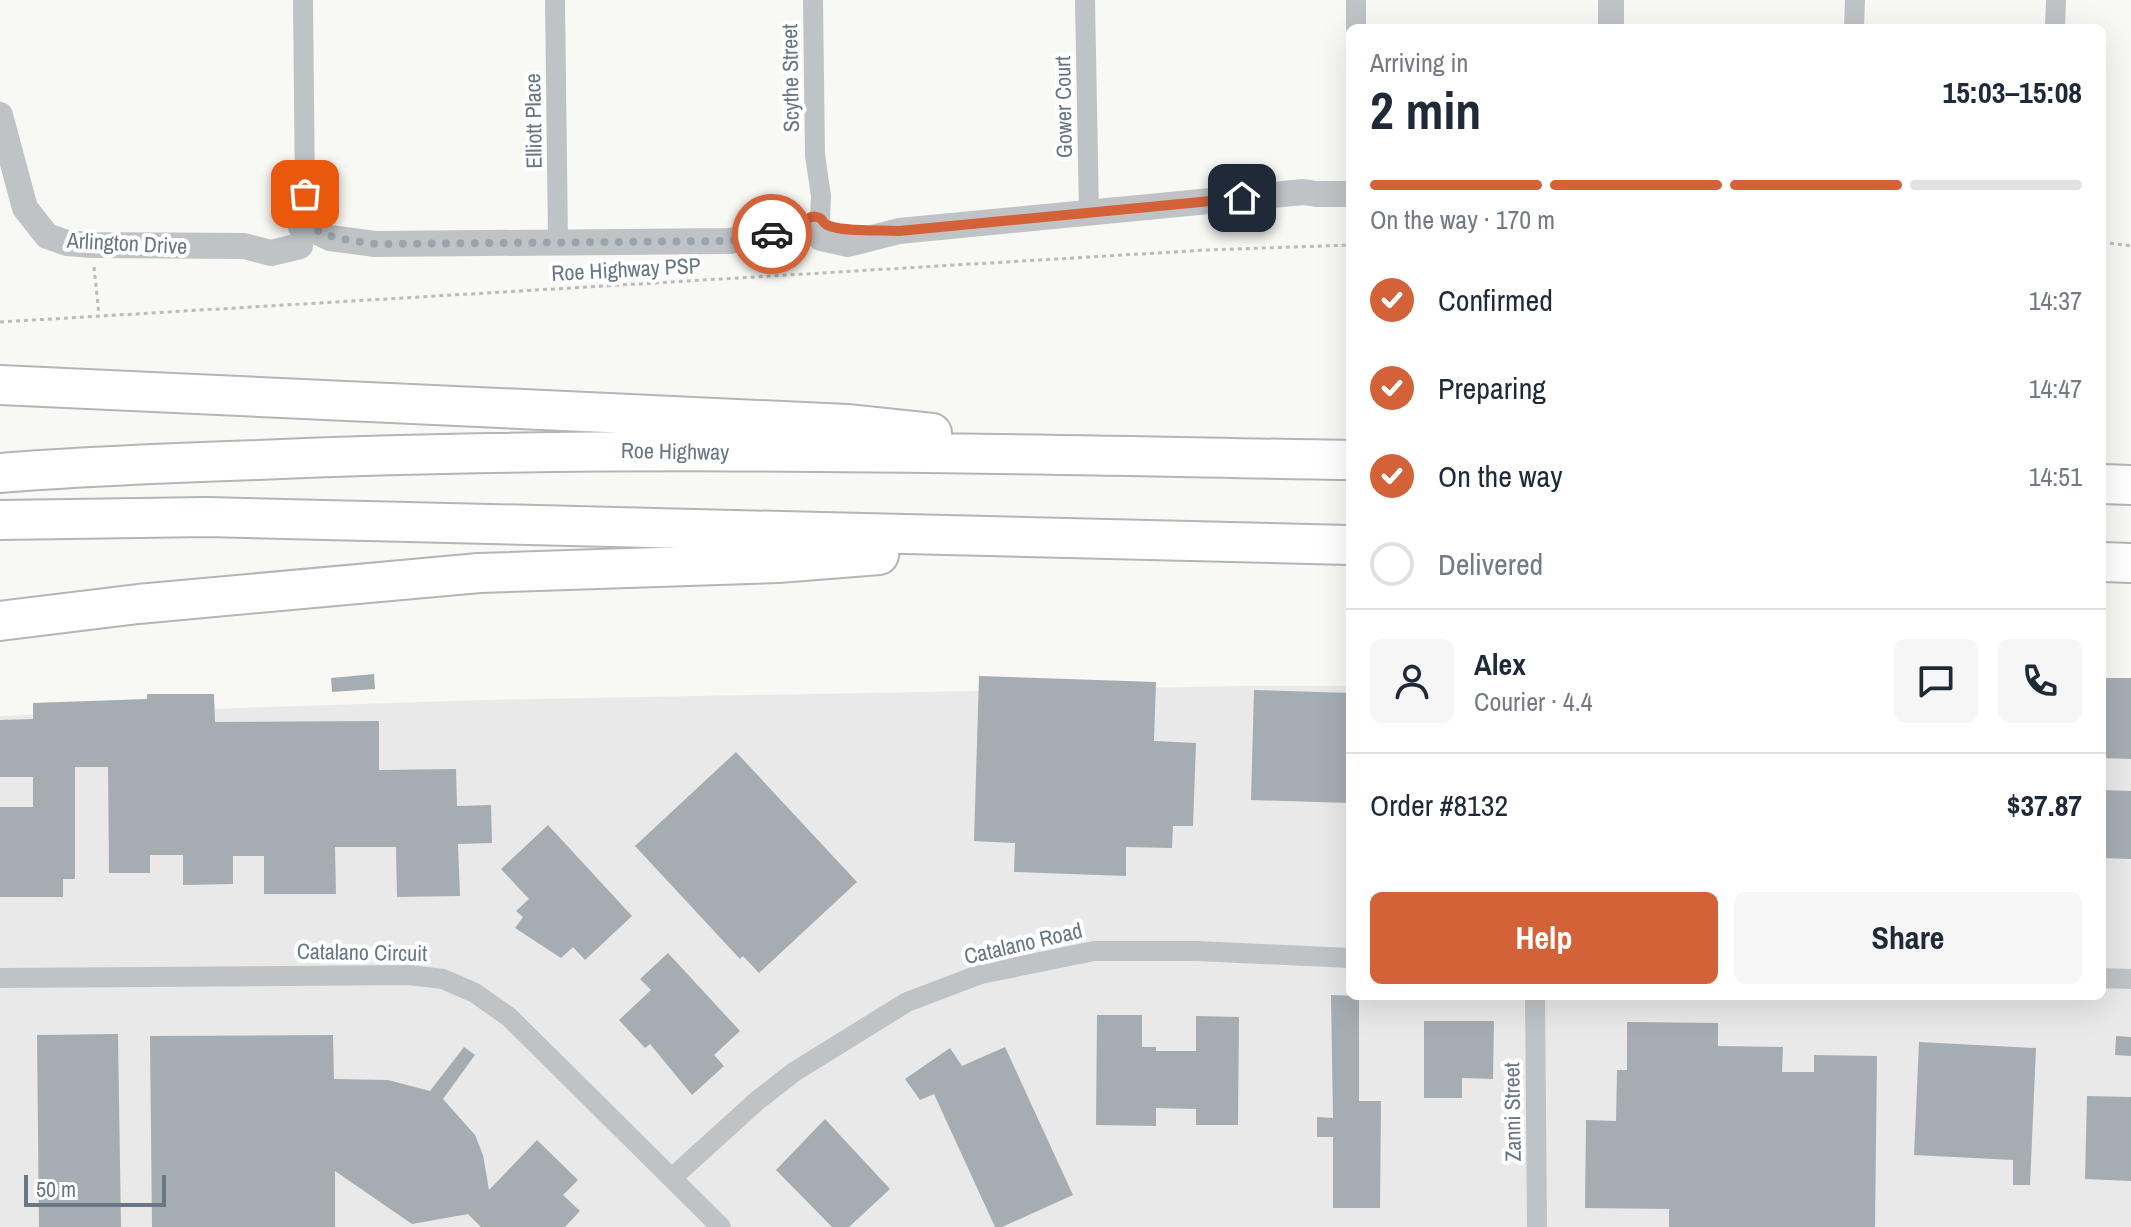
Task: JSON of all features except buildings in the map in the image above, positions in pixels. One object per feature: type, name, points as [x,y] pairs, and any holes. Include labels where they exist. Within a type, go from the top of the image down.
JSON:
[{"type":"highway","points":[[0,385],[847,424],[1156,457]]},
{"type":"highway","name":"Roe Highway","points":[[0,473],[382,454],[538,451],[1346,460]]},
{"type":"highway","points":[[2106,484],[2131,485]]},
{"type":"highway","points":[[0,520],[207,517],[1346,545]]},
{"type":"highway","points":[[0,621],[138,604],[479,573],[778,563],[1085,539]]},
{"type":"highway","points":[[2106,562],[2131,563]]},
{"type":"street","points":[[303,0],[305,194],[312,205],[306,235]]},
{"type":"street","name":"Elliott Place","points":[[555,0],[558,242]]},
{"type":"street","name":"Scythe Street","points":[[813,0],[815,155],[821,196],[814,227]]},
{"type":"street","name":"Gower Court","points":[[1085,0],[1089,212]]},
{"type":"street","points":[[1356,0],[1356,24]]},
{"type":"street","points":[[1611,0],[1611,24]]},
{"type":"street","points":[[1854,24],[1855,0]]},
{"type":"street","points":[[2055,24],[2056,0]]},
{"type":"street","name":"Arlington Drive","points":[[0,115],[11,194],[47,236],[67,243],[92,245],[244,246],[271,253],[306,235],[375,244],[730,241],[762,246],[792,245],[814,227],[899,231],[1303,192],[1315,186],[1346,187]]},
{"type":"street","name":"Catalano Road","points":[[673,1177],[758,1100],[794,1072],[907,1002],[981,974],[1094,951],[1197,951],[1346,958]]},
{"type":"street","name":"Catalano Circuit","points":[[0,978],[349,974],[443,979],[475,993],[509,1017],[721,1227]]},
{"type":"street","points":[[2106,978],[2131,979]]},
{"type":"street","name":"Zanni Street","points":[[1535,1000],[1537,1227]]},
{"type":"path","points":[[2106,243],[2131,246]]},
{"type":"path","points":[[92,245],[99,315]]},
{"type":"path","name":"Roe Highway PSP","points":[[0,322],[1207,250],[1346,245]]},
{"type":"shaded area","points":[[1346,686],[1346,1000],[2106,1000],[2106,686],[2131,686],[2131,1227],[0,1227],[0,716],[485,700]]},
{"type":"way so far","points":[[305,194],[312,205],[310,225],[317,232],[330,238],[375,244],[730,241],[772,234]]},
{"type":"route","points":[[772,234],[802,227],[806,220],[813,217],[820,218],[825,224],[843,228],[899,231],[1242,198]]}]
